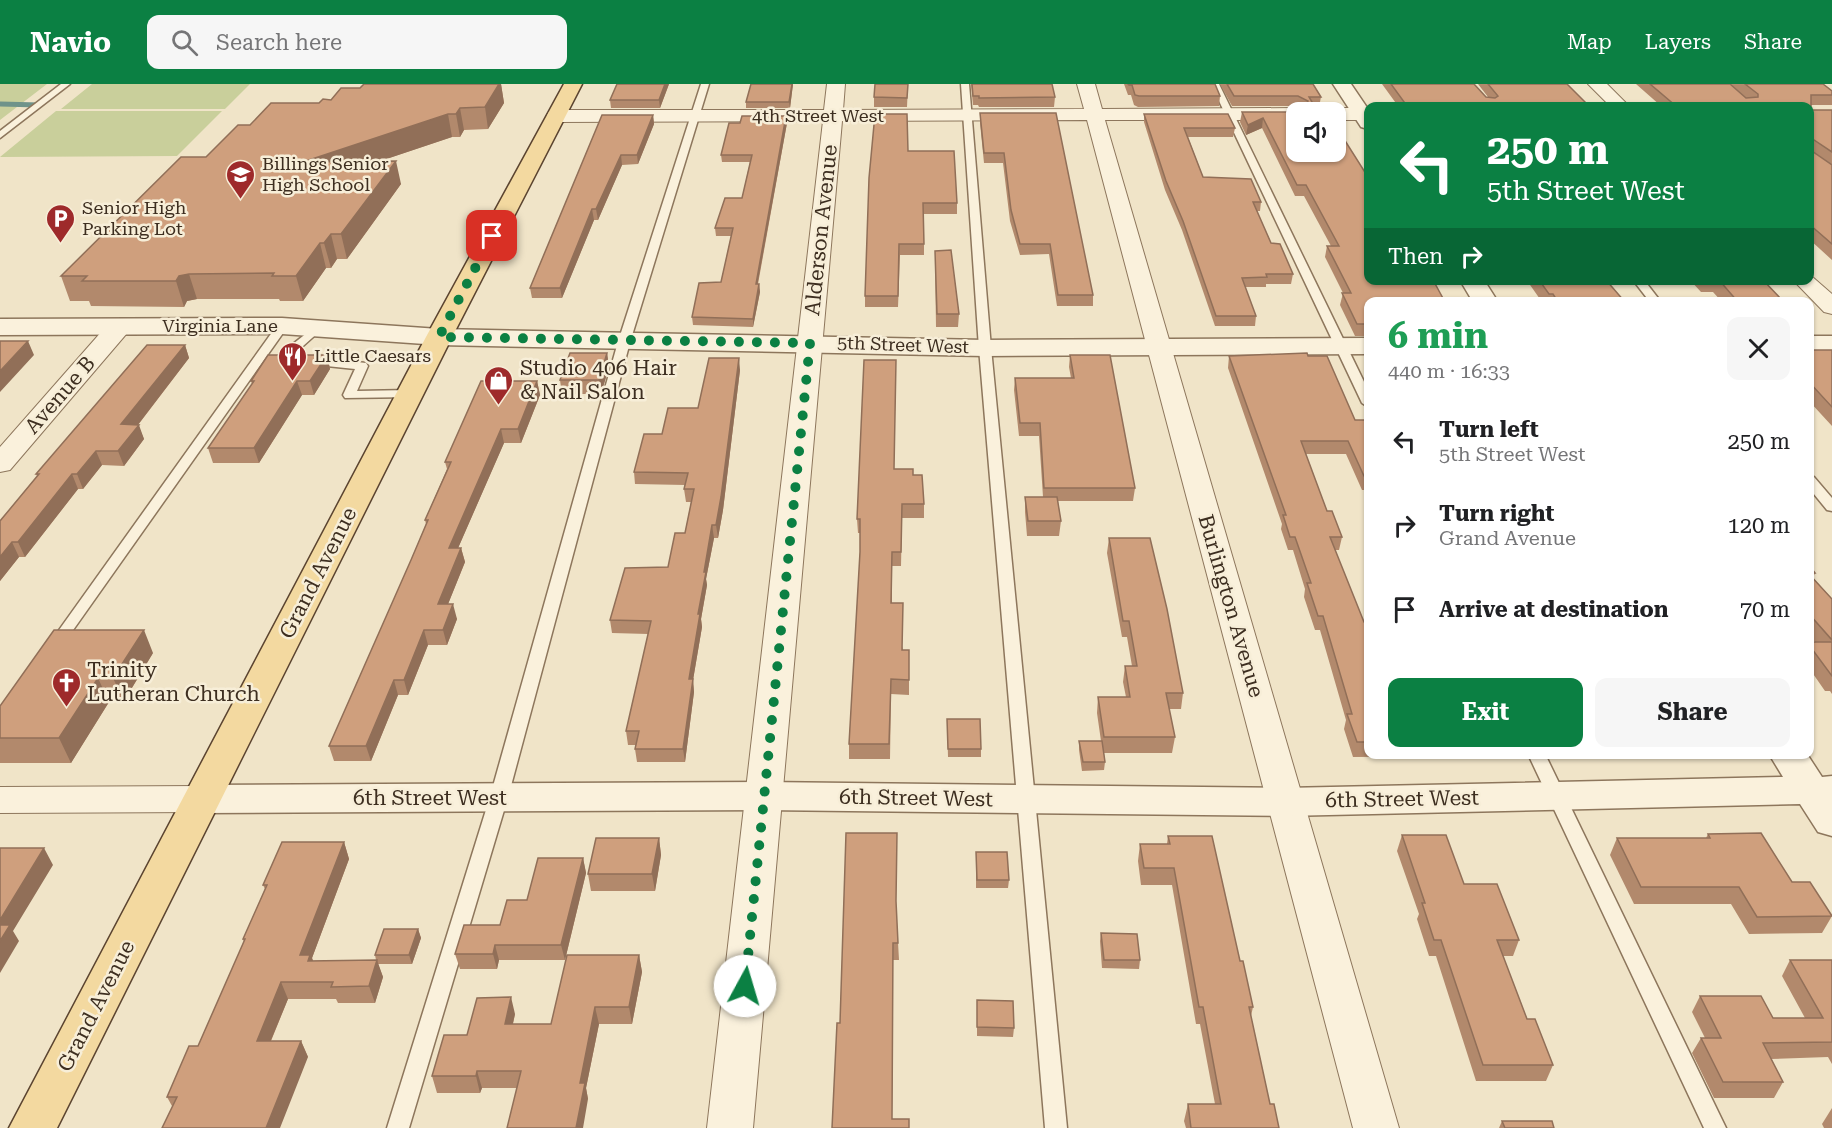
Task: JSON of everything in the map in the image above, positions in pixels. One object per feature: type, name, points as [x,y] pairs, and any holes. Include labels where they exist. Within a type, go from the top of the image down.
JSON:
[{"type":"main road","name":"Grand Avenue","points":[[33,1128],[439,337],[573,84]]},
{"type":"street","name":"Alderson Avenue","points":[[730,1128],[836,84]]},
{"type":"street","name":"Burlington Avenue","points":[[1086,84],[1376,1128]]},
{"type":"street","points":[[1342,84],[1364,114]]},
{"type":"street","points":[[1597,84],[1616,102]]},
{"type":"street","name":"4th Street West","points":[[556,117],[1286,114]]},
{"type":"street","points":[[1346,115],[1364,117]]},
{"type":"street","points":[[1809,285],[1832,307]]},
{"type":"street","name":"Virginia Lane","points":[[0,327],[282,326],[439,337]]},
{"type":"street","name":"Avenue B","points":[[0,464],[119,327]]},
{"type":"street","name":"5th Street West","points":[[439,337],[986,348],[1364,346]]},
{"type":"street","points":[[1814,344],[1832,344]]},
{"type":"street","points":[[1792,759],[1821,790],[1832,822]]},
{"type":"street","name":"6th Street West","points":[[0,800],[764,796],[1285,802],[1821,790]]},
{"type":"lane","points":[[0,135],[66,84]]},
{"type":"lane","points":[[398,1128],[499,797],[624,342],[705,84]]},
{"type":"lane","points":[[965,84],[986,348],[1056,1128]]},
{"type":"lane","points":[[1215,84],[1364,395]]},
{"type":"lane","points":[[1642,285],[1652,297]]},
{"type":"lane","points":[[48,655],[282,326]]},
{"type":"lane","points":[[317,328],[283,358],[362,366],[349,395],[410,394]]},
{"type":"lane","points":[[1814,486],[1832,507]]},
{"type":"lane","points":[[1538,759],[1715,1128]]},
{"type":"green space","points":[[0,84],[47,84],[0,120]]},
{"type":"green space","points":[[92,84],[250,84],[225,109],[61,109]]},
{"type":"green space","points":[[56,111],[222,111],[177,156],[0,157]]},
{"type":"building","points":[[364,84],[499,84],[485,107],[460,108],[456,114],[448,114],[303,162],[396,161],[341,234],[331,234],[324,243],[320,243],[296,276],[272,276],[274,273],[189,274],[179,276],[176,281],[82,281],[87,276],[61,276],[181,157],[206,157],[238,125],[250,125],[271,103],[319,103],[323,99],[331,100],[341,88],[360,88]]},
{"type":"building","points":[[617,84],[665,84],[659,100],[610,100]]},
{"type":"building","points":[[751,84],[792,84],[789,102],[746,102]]},
{"type":"building","points":[[875,84],[908,84],[907,98],[874,97]]},
{"type":"building","points":[[972,84],[1052,84],[1055,97],[979,98],[979,96],[973,96]]},
{"type":"building","points":[[1128,84],[1215,84],[1220,96],[1139,96],[1135,95],[1132,85]]},
{"type":"building","points":[[1227,84],[1313,84],[1321,97],[1309,97],[1312,102],[1307,102],[1298,96],[1234,96]]},
{"type":"building","points":[[1391,84],[1474,84],[1486,97],[1495,98],[1498,96],[1488,84],[1567,84],[1585,102],[1404,102]]},
{"type":"building","points":[[1650,84],[1730,84],[1746,98],[1758,97],[1758,94],[1745,84],[1823,84],[1832,91],[1832,95],[1811,95],[1811,102],[1671,102]]},
{"type":"building","points":[[1814,110],[1832,110],[1832,152],[1814,140]]},
{"type":"building","points":[[1242,112],[1286,112],[1286,162],[1346,162],[1346,142],[1364,171],[1364,285],[1436,285],[1442,297],[1364,297],[1364,324],[1357,324],[1342,293],[1351,293],[1327,246],[1339,246],[1306,185],[1297,185],[1263,118],[1248,125]]},
{"type":"building","points":[[980,113],[1056,113],[1093,295],[1058,295],[1050,244],[1020,244],[1011,210],[1004,153],[984,153]]},
{"type":"building","points":[[875,114],[907,114],[908,151],[954,151],[957,203],[923,203],[924,244],[899,244],[898,296],[865,296],[869,178]]},
{"type":"building","points":[[1144,114],[1228,114],[1235,128],[1184,128],[1203,177],[1251,179],[1261,202],[1253,202],[1271,243],[1280,244],[1293,274],[1266,274],[1267,277],[1242,278],[1256,316],[1216,316]]},
{"type":"building","points":[[602,115],[653,115],[637,155],[621,155],[596,209],[592,209],[560,288],[530,288]]},
{"type":"building","points":[[742,116],[786,116],[756,284],[759,284],[753,319],[692,317],[699,283],[721,282],[733,228],[715,228],[725,198],[742,198],[752,155],[721,155],[729,123],[740,123]]},
{"type":"building","points":[[1814,152],[1832,165],[1832,244],[1814,228]]},
{"type":"building","points":[[951,250],[959,314],[937,314],[935,251]]},
{"type":"building","points":[[1543,285],[1610,285],[1621,297],[1555,297],[1553,294],[1549,294]]},
{"type":"building","points":[[1723,285],[1768,285],[1779,297],[1734,297]]},
{"type":"building","points":[[0,341],[28,341],[0,371]]},
{"type":"building","points":[[147,345],[185,345],[121,424],[139,425],[118,451],[96,451],[77,474],[72,474],[18,542],[12,542],[0,557],[0,521],[39,474],[36,474]]},
{"type":"building","points":[[1814,350],[1832,350],[1832,407],[1814,387]]},
{"type":"building","points":[[570,353],[607,353],[599,380],[560,380]]},
{"type":"building","points":[[1307,353],[1308,356],[1327,356],[1355,420],[1364,420],[1364,476],[1348,441],[1301,441],[1327,511],[1332,511],[1342,537],[1330,537],[1364,622],[1364,742],[1357,742],[1347,714],[1352,714],[1323,616],[1318,616],[1307,583],[1311,583],[1295,537],[1290,537],[1283,515],[1286,515],[1229,356]]},
{"type":"building","points":[[268,355],[327,355],[310,381],[297,381],[254,448],[208,448],[254,381],[251,381]]},
{"type":"building","points":[[1070,355],[1110,355],[1135,488],[1044,488],[1040,423],[1020,423],[1015,378],[1074,378]]},
{"type":"building","points":[[709,358],[739,358],[721,497],[716,525],[712,525],[704,572],[706,572],[689,679],[693,679],[683,749],[635,749],[639,731],[626,731],[651,621],[610,620],[625,568],[668,567],[675,533],[685,533],[694,489],[684,489],[688,473],[634,472],[644,434],[662,434],[668,408],[698,408]]},
{"type":"building","points":[[864,360],[896,360],[894,469],[913,469],[913,475],[922,475],[924,504],[902,504],[901,552],[892,552],[891,603],[903,603],[902,650],[909,650],[909,680],[891,679],[889,744],[849,744],[860,552],[860,519],[857,519]]},
{"type":"building","points":[[481,381],[537,381],[518,429],[501,429],[449,548],[461,548],[438,604],[453,604],[443,630],[424,630],[404,680],[394,680],[366,746],[329,746],[428,520],[425,520],[451,462],[445,462]]},
{"type":"building","points":[[1025,497],[1057,497],[1061,521],[1028,521]]},
{"type":"building","points":[[1109,538],[1150,538],[1167,609],[1183,693],[1166,693],[1175,737],[1104,737],[1098,697],[1130,697],[1125,666],[1137,666],[1129,621],[1123,621]]},
{"type":"building","points":[[1814,579],[1832,599],[1832,640],[1814,620]]},
{"type":"building","points":[[54,630],[144,630],[113,678],[98,678],[59,738],[0,738],[0,706]]},
{"type":"building","points":[[1814,642],[1832,642],[1832,676],[1814,652]]},
{"type":"building","points":[[947,719],[980,719],[981,749],[948,749]]},
{"type":"building","points":[[1079,741],[1102,741],[1105,762],[1083,762]]},
{"type":"building","points":[[846,833],[897,833],[898,943],[893,943],[892,1119],[909,1119],[909,1128],[832,1128],[837,1023],[840,1023]]},
{"type":"building","points":[[1761,833],[1792,882],[1810,882],[1832,916],[1757,917],[1739,887],[1641,887],[1617,838],[1710,838],[1708,834]]},
{"type":"building","points":[[1402,835],[1446,835],[1464,884],[1497,884],[1519,940],[1497,940],[1527,1019],[1535,1019],[1553,1065],[1483,1065],[1441,940],[1434,940],[1422,903],[1425,903]]},
{"type":"building","points":[[1168,836],[1212,836],[1240,961],[1243,961],[1253,1007],[1249,1007],[1270,1104],[1274,1104],[1279,1128],[1191,1128],[1188,1104],[1221,1104],[1203,1007],[1199,1007],[1174,868],[1144,868],[1140,844],[1170,844]]},
{"type":"building","points":[[596,838],[659,838],[652,874],[588,874]]},
{"type":"building","points":[[282,842],[344,842],[300,955],[310,955],[308,961],[377,960],[369,986],[331,987],[333,982],[281,982],[257,1041],[301,1041],[266,1128],[162,1128],[177,1097],[167,1097],[189,1046],[198,1046],[245,939],[243,939],[267,885],[263,885]]},
{"type":"building","points":[[0,848],[44,848],[0,920]]},
{"type":"building","points":[[976,852],[1007,852],[1009,880],[977,880]]},
{"type":"building","points":[[538,858],[583,858],[561,945],[495,945],[493,954],[455,954],[464,925],[500,925],[507,900],[527,900]]},
{"type":"building","points":[[0,925],[10,925],[0,941]]},
{"type":"building","points":[[384,929],[418,929],[409,955],[375,955]]},
{"type":"building","points":[[1101,933],[1137,934],[1140,960],[1104,960]]},
{"type":"building","points":[[567,955],[639,955],[629,1007],[595,1007],[580,1083],[585,1083],[576,1128],[507,1128],[521,1071],[477,1071],[476,1076],[432,1076],[444,1035],[467,1035],[477,998],[511,997],[505,1024],[551,1024]]},
{"type":"building","points":[[1790,960],[1832,960],[1832,1042],[1763,1043],[1783,1082],[1723,1082],[1701,1038],[1721,1038],[1700,996],[1761,996],[1773,1018],[1823,1018]]},
{"type":"building","points":[[977,1000],[1013,1001],[1014,1028],[977,1027]]},
{"type":"building","points":[[1502,1121],[1552,1121],[1554,1128],[1505,1128]]},
{"type":"waterway","points":[[0,104],[39,105]]},
{"type":"place","name":"Billings Senior High School","points":[[241,200]]},
{"type":"place","name":"Senior High Parking Lot","points":[[61,244]]},
{"type":"place","name":"Little Caesars","points":[[293,382]]},
{"type":"place","name":"Studio 406 Hair & Nail Salon","points":[[499,406]]},
{"type":"place","name":"Trinity Lutheran Church","points":[[66,708]]},
{"type":"route","points":[[492,236],[439,337],[624,342],[810,343],[745,986]]}]
